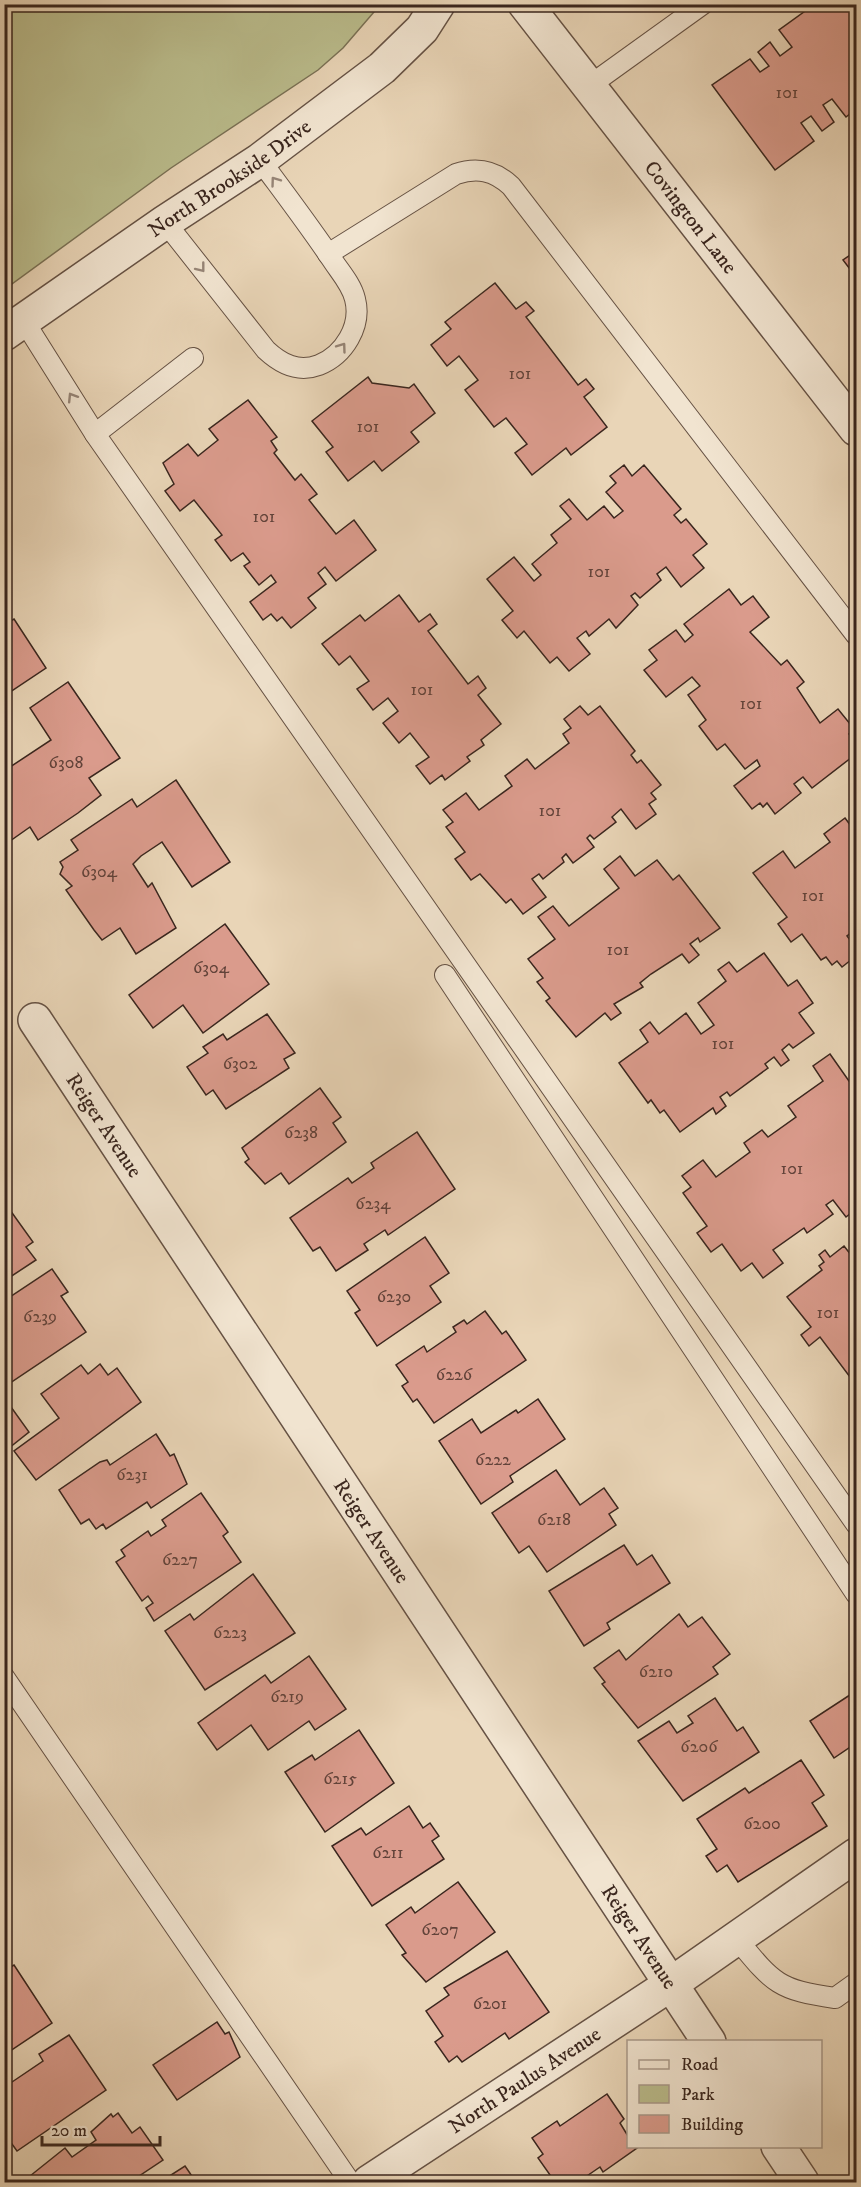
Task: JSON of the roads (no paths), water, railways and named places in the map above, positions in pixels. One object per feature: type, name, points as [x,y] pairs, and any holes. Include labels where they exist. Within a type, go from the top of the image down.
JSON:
[{"type":"street","name":"North Brookside Drive","points":[[14,328],[165,222],[260,160],[382,68],[422,29],[438,4]]},
{"type":"street","name":"Covington Lane","points":[[525,4],[856,429]]},
{"type":"street","name":"Reiger Avenue","points":[[35,1020],[709,2040]]},
{"type":"street","name":"North Paulus Avenue","points":[[369,2182],[671,1984],[856,1855]]},
{"type":"street","points":[[779,2148],[802,2182]]},
{"type":"lane","points":[[589,86],[703,4]]},
{"type":"lane","points":[[165,222],[266,350],[278,362],[291,367],[318,365],[340,353],[356,319],[355,297],[328,254],[260,160]]},
{"type":"lane","points":[[328,254],[456,174],[476,169],[502,177],[856,635]]},
{"type":"lane","points":[[14,328],[95,434],[856,1524]]},
{"type":"lane","points":[[95,434],[193,358]]},
{"type":"lane","points":[[445,975],[856,1594]]},
{"type":"lane","points":[[4,1677],[350,2182]]},
{"type":"lane","points":[[737,1939],[768,1976],[798,1993],[835,1998],[856,1983]]}]
